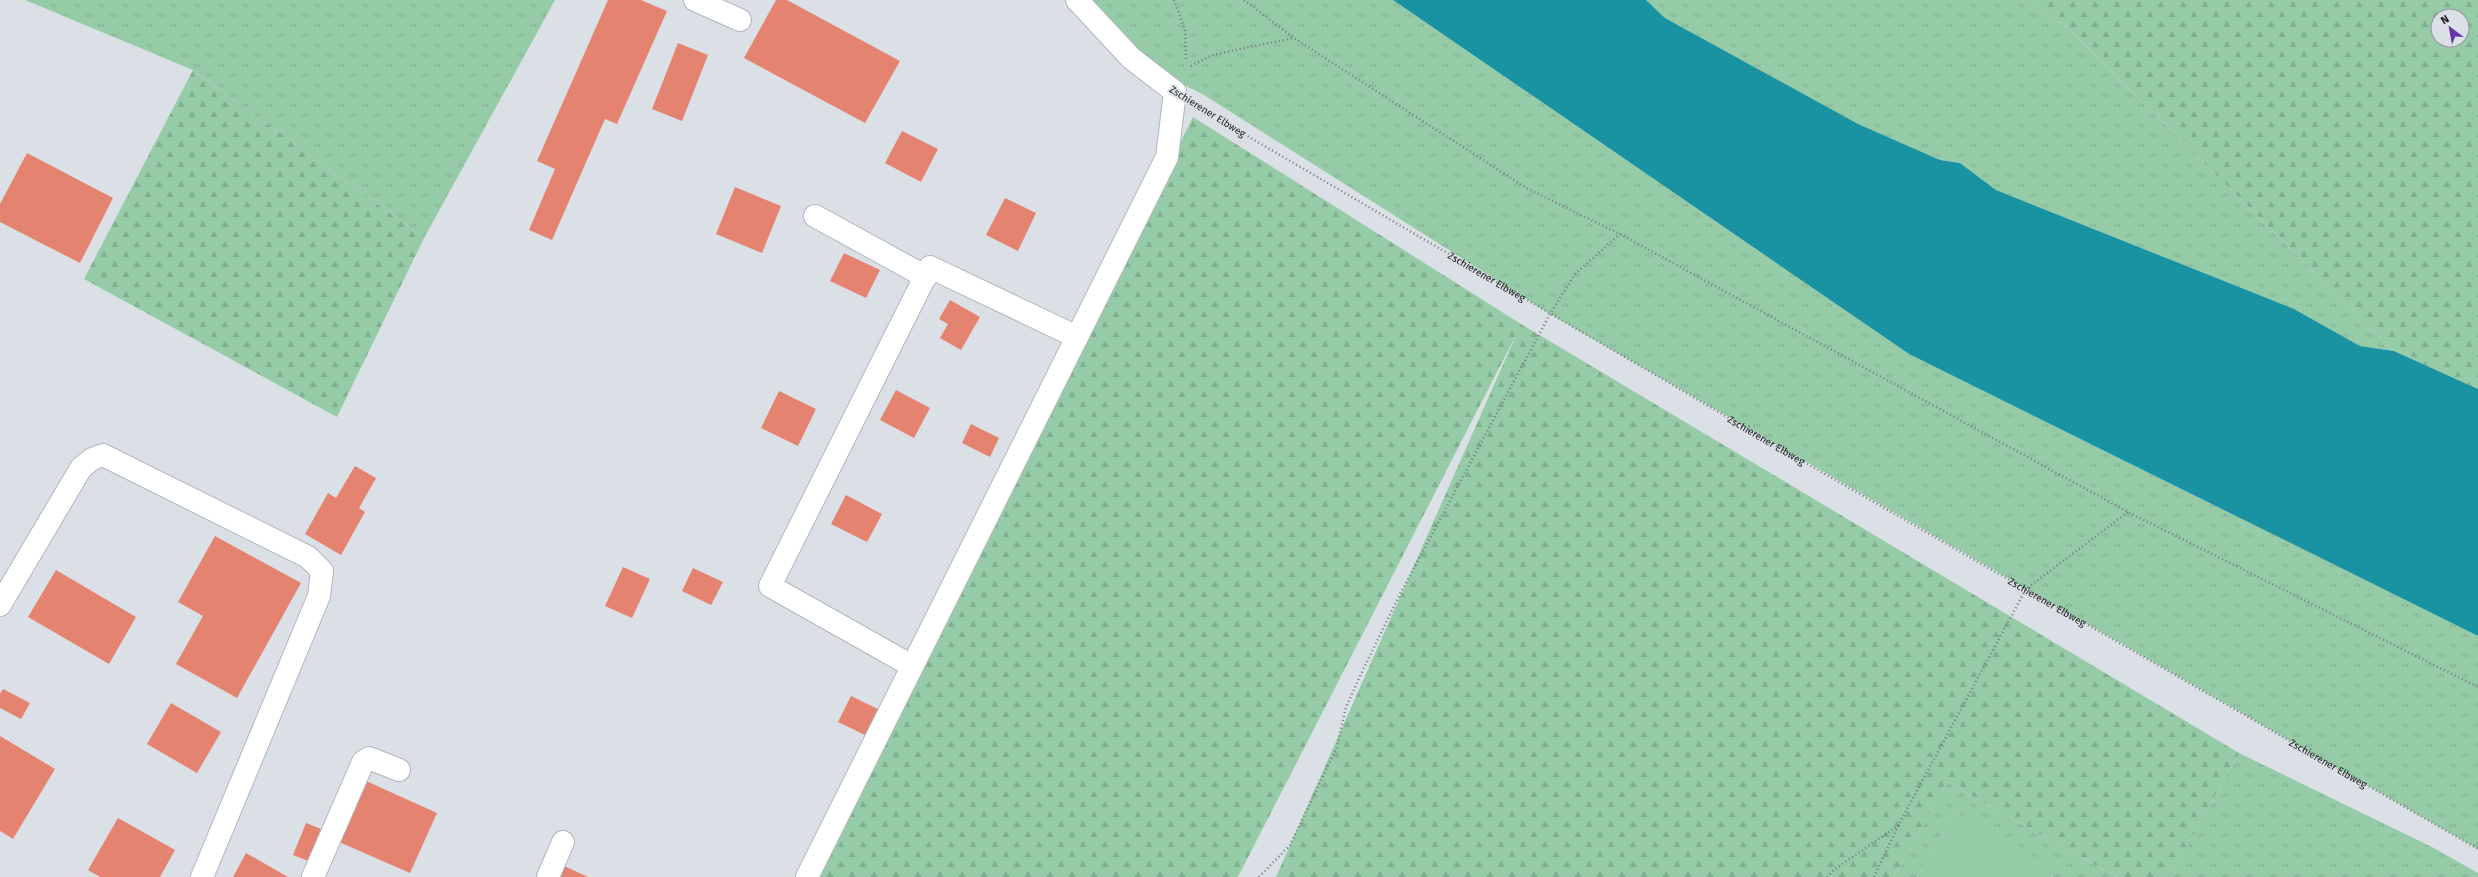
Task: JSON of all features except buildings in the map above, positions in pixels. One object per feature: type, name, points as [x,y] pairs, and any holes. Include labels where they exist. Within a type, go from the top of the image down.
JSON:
[{"type":"street","points":[[694,0],[740,20]]},
{"type":"street","name":"Zschierener Elbweg","points":[[1076,0],[1131,58],[1174,92]]},
{"type":"street","points":[[807,877],[1167,157],[1174,92]]},
{"type":"street","points":[[815,216],[926,277]]},
{"type":"street","points":[[912,666],[770,586],[930,267],[1077,337]]},
{"type":"street","points":[[0,605],[81,468],[92,459],[103,455],[308,557],[322,571],[319,596],[202,877]]},
{"type":"street","points":[[313,877],[363,762],[369,758],[399,770]]},
{"type":"street","points":[[548,877],[563,842]]},
{"type":"path","points":[[1174,0],[1185,30],[1187,68],[1212,55],[1294,38]]},
{"type":"path","points":[[1244,0],[1294,38],[1528,189],[1620,234],[2128,512],[2478,686]]},
{"type":"path","name":"Zschierener Elbweg","points":[[1174,92],[1550,314],[2478,849]]},
{"type":"path","points":[[1260,877],[1290,845],[1337,747],[1346,707],[1362,672],[1412,573],[1550,314],[1575,274],[1620,234]]},
{"type":"path","points":[[1874,877],[1899,824],[2026,589],[2128,512]]},
{"type":"path","points":[[1827,877],[1835,869],[1899,824]]},
{"type":"green space","points":[[25,0],[555,0],[424,238],[193,70]]},
{"type":"green space","points":[[1077,0],[1393,0],[1909,354],[2478,636],[2478,849],[1550,314],[1204,95],[1131,58]]},
{"type":"green space","points":[[1646,0],[2029,0],[2072,32],[2394,351],[2360,346],[2294,309],[1996,190],[1960,163],[1940,160],[1857,124],[1665,18]]},
{"type":"green space","points":[[2029,0],[2478,0],[2478,389],[2394,351],[2072,32]]},
{"type":"green space","points":[[193,70],[424,238],[337,417],[84,279]]},
{"type":"green space","points":[[1193,117],[1521,324],[2239,753],[2169,877],[2117,877],[1947,782],[1894,877],[1276,877],[1517,333],[1238,877],[817,877]]},
{"type":"green space","points":[[2239,753],[2432,847],[2478,873],[2478,877],[2169,877]]},
{"type":"green space","points":[[1947,782],[2117,877],[2051,877],[2055,870],[1954,812],[1917,877],[1894,877]]},
{"type":"green space","points":[[1954,812],[2056,870],[2051,877],[1917,877]]},
{"type":"water","points":[[1393,0],[1646,0],[1665,18],[1858,124],[1940,160],[1960,163],[1996,190],[2294,309],[2360,346],[2394,351],[2478,389],[2478,636],[1909,354]]}]
